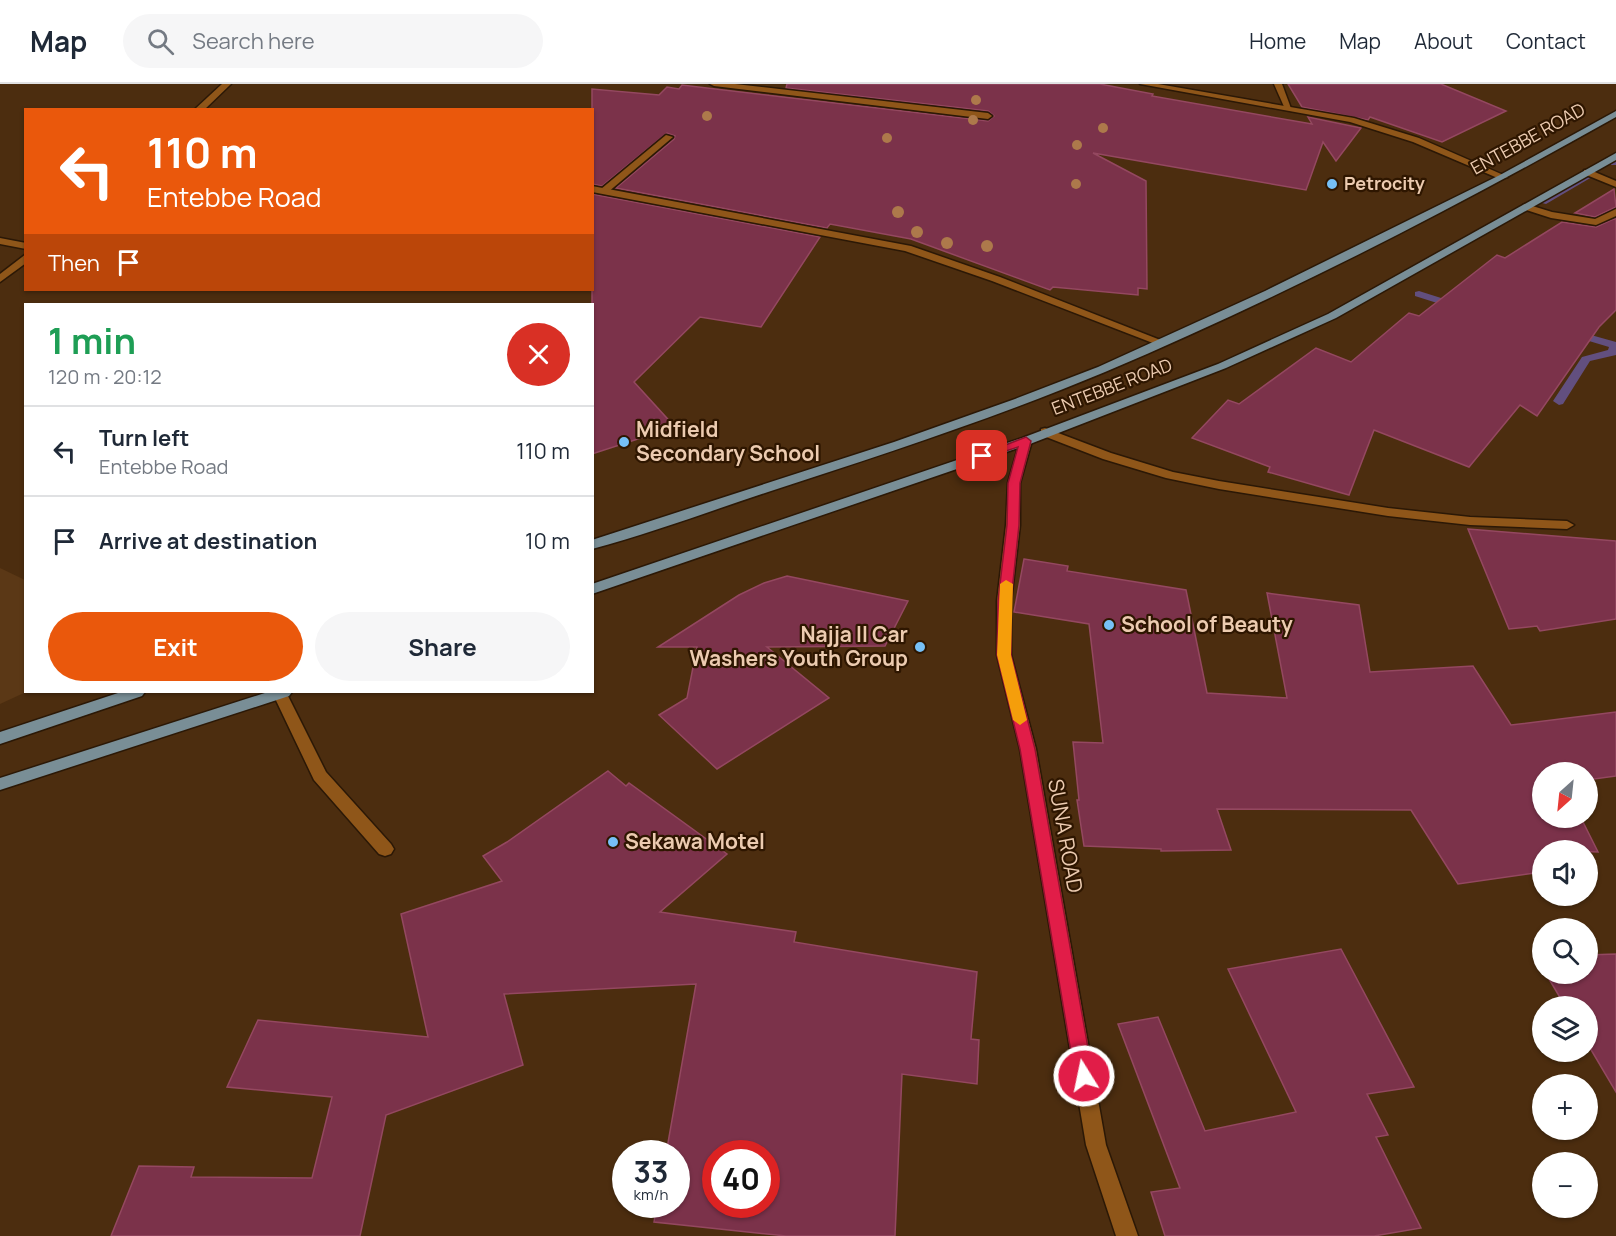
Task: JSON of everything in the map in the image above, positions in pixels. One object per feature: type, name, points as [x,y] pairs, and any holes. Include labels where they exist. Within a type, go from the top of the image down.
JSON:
[{"type":"main road","name":"ENTEBBE ROAD","points":[[594,544],[1019,402],[1162,343],[1269,293],[1503,177],[1616,114]]},
{"type":"main road","name":"ENTEBBE ROAD","points":[[594,588],[1026,441],[1222,366],[1324,320],[1616,156]]},
{"type":"main road","points":[[0,738],[134,693]]},
{"type":"main road","points":[[0,784],[279,693]]},
{"type":"street","points":[[200,108],[227,84]]},
{"type":"street","points":[[714,84],[988,116]]},
{"type":"street","points":[[1144,84],[1351,120],[1397,132],[1503,177]]},
{"type":"street","points":[[1278,84],[1289,109]]},
{"type":"street","points":[[598,190],[669,137]]},
{"type":"street","points":[[1587,172],[1616,184]]},
{"type":"street","points":[[598,190],[907,248],[996,279],[1162,343]]},
{"type":"street","points":[[1526,207],[1551,215],[1596,222],[1616,212]]},
{"type":"street","points":[[0,241],[24,246]]},
{"type":"street","points":[[0,279],[24,259]]},
{"type":"street","points":[[1045,432],[1107,456],[1171,475],[1219,485],[1470,521],[1567,525]]},
{"type":"street","name":"SUNA ROAD","points":[[1026,441],[1014,483],[1013,525],[1004,601],[1004,655],[1028,749],[1096,1145],[1127,1236]]},
{"type":"street","points":[[282,693],[320,777],[386,849]]},
{"type":"shaded area","points":[[0,568],[24,580],[24,693],[0,704]]},
{"type":"building","points":[[787,84],[1100,84],[1153,94],[1152,96],[1312,124],[1308,117],[1361,128],[1336,161],[1323,142],[1306,190],[1093,153],[1146,181],[1147,289],[1138,288],[1138,295],[1053,287],[1050,290],[911,239],[830,224],[827,228],[616,188],[674,139],[675,136],[667,133],[602,186],[594,184],[592,89],[659,95],[667,87],[679,89],[682,85],[988,121],[994,116],[988,111],[786,88]]},
{"type":"building","points":[[1288,84],[1441,84],[1506,111],[1442,142],[1370,117],[1368,120],[1302,107]]},
{"type":"building","points":[[1614,189],[1616,207],[1595,217],[1575,213]]},
{"type":"building","points":[[594,194],[820,237],[761,327],[700,317],[634,382],[675,427],[594,453],[594,303],[592,303]]},
{"type":"building","points":[[1616,218],[1616,310],[1599,327],[1537,416],[1520,405],[1469,467],[1374,430],[1349,495],[1268,472],[1270,467],[1192,438],[1228,400],[1239,404],[1316,348],[1351,362],[1409,313],[1419,316],[1497,255],[1505,258],[1562,222],[1596,227]]},
{"type":"building","points":[[1468,529],[1616,541],[1616,619],[1540,631],[1537,626],[1509,629]]},
{"type":"building","points":[[1024,559],[1068,566],[1067,571],[1186,590],[1207,693],[1287,698],[1267,593],[1359,605],[1370,672],[1473,666],[1511,725],[1616,712],[1616,776],[1598,778],[1598,762],[1532,762],[1532,828],[1586,828],[1592,840],[1532,840],[1532,873],[1458,884],[1411,810],[1217,809],[1231,850],[1161,851],[1161,849],[1084,846],[1077,800],[1079,800],[1073,742],[1103,743],[1089,624],[1014,612]]},
{"type":"building","points":[[787,576],[908,601],[885,646],[767,647],[829,698],[717,769],[659,715],[687,698],[697,647],[658,647],[739,595],[764,583]]},
{"type":"building","points":[[608,771],[626,786],[629,783],[727,854],[660,912],[796,932],[794,942],[977,972],[971,1039],[979,1040],[977,1084],[902,1074],[895,1236],[786,1236],[654,1222],[655,1218],[690,1218],[690,1140],[668,1140],[696,984],[504,994],[523,1065],[386,1115],[360,1236],[111,1236],[139,1166],[194,1167],[191,1177],[312,1178],[332,1097],[227,1087],[258,1020],[428,1037],[401,914],[502,881],[483,856],[507,842]]},
{"type":"building","points":[[1341,949],[1414,1087],[1367,1094],[1388,1135],[1376,1137],[1421,1228],[1374,1236],[1165,1236],[1151,1192],[1180,1188],[1118,1024],[1158,1017],[1205,1131],[1296,1112],[1228,969]]},
{"type":"building","points":[[1616,954],[1616,1092],[1598,1062],[1598,996],[1559,996],[1552,984],[1598,984],[1598,955]]},
{"type":"waterway","points":[[1543,202],[1587,177]]},
{"type":"waterway","points":[[1419,294],[1456,306]]},
{"type":"waterway","points":[[1573,333],[1616,345]]},
{"type":"waterway","points":[[1559,401],[1586,359],[1613,352],[1615,345]]},
{"type":"slow traffic","points":[[1006,584],[1004,655],[1020,720]]},
{"type":"place","name":"Petrocity","points":[[1332,184]]},
{"type":"place","name":"Midfield Secondary School","points":[[624,442]]},
{"type":"place","name":"School of Beauty","points":[[1109,625]]},
{"type":"place","name":"Najja II Car Washers Youth Group","points":[[920,647]]},
{"type":"place","name":"Sekawa Motel","points":[[613,842]]},
{"type":"route","points":[[982,456],[1026,441],[1014,483],[1013,525],[1004,601],[1004,655],[1028,749],[1084,1076]]}]
